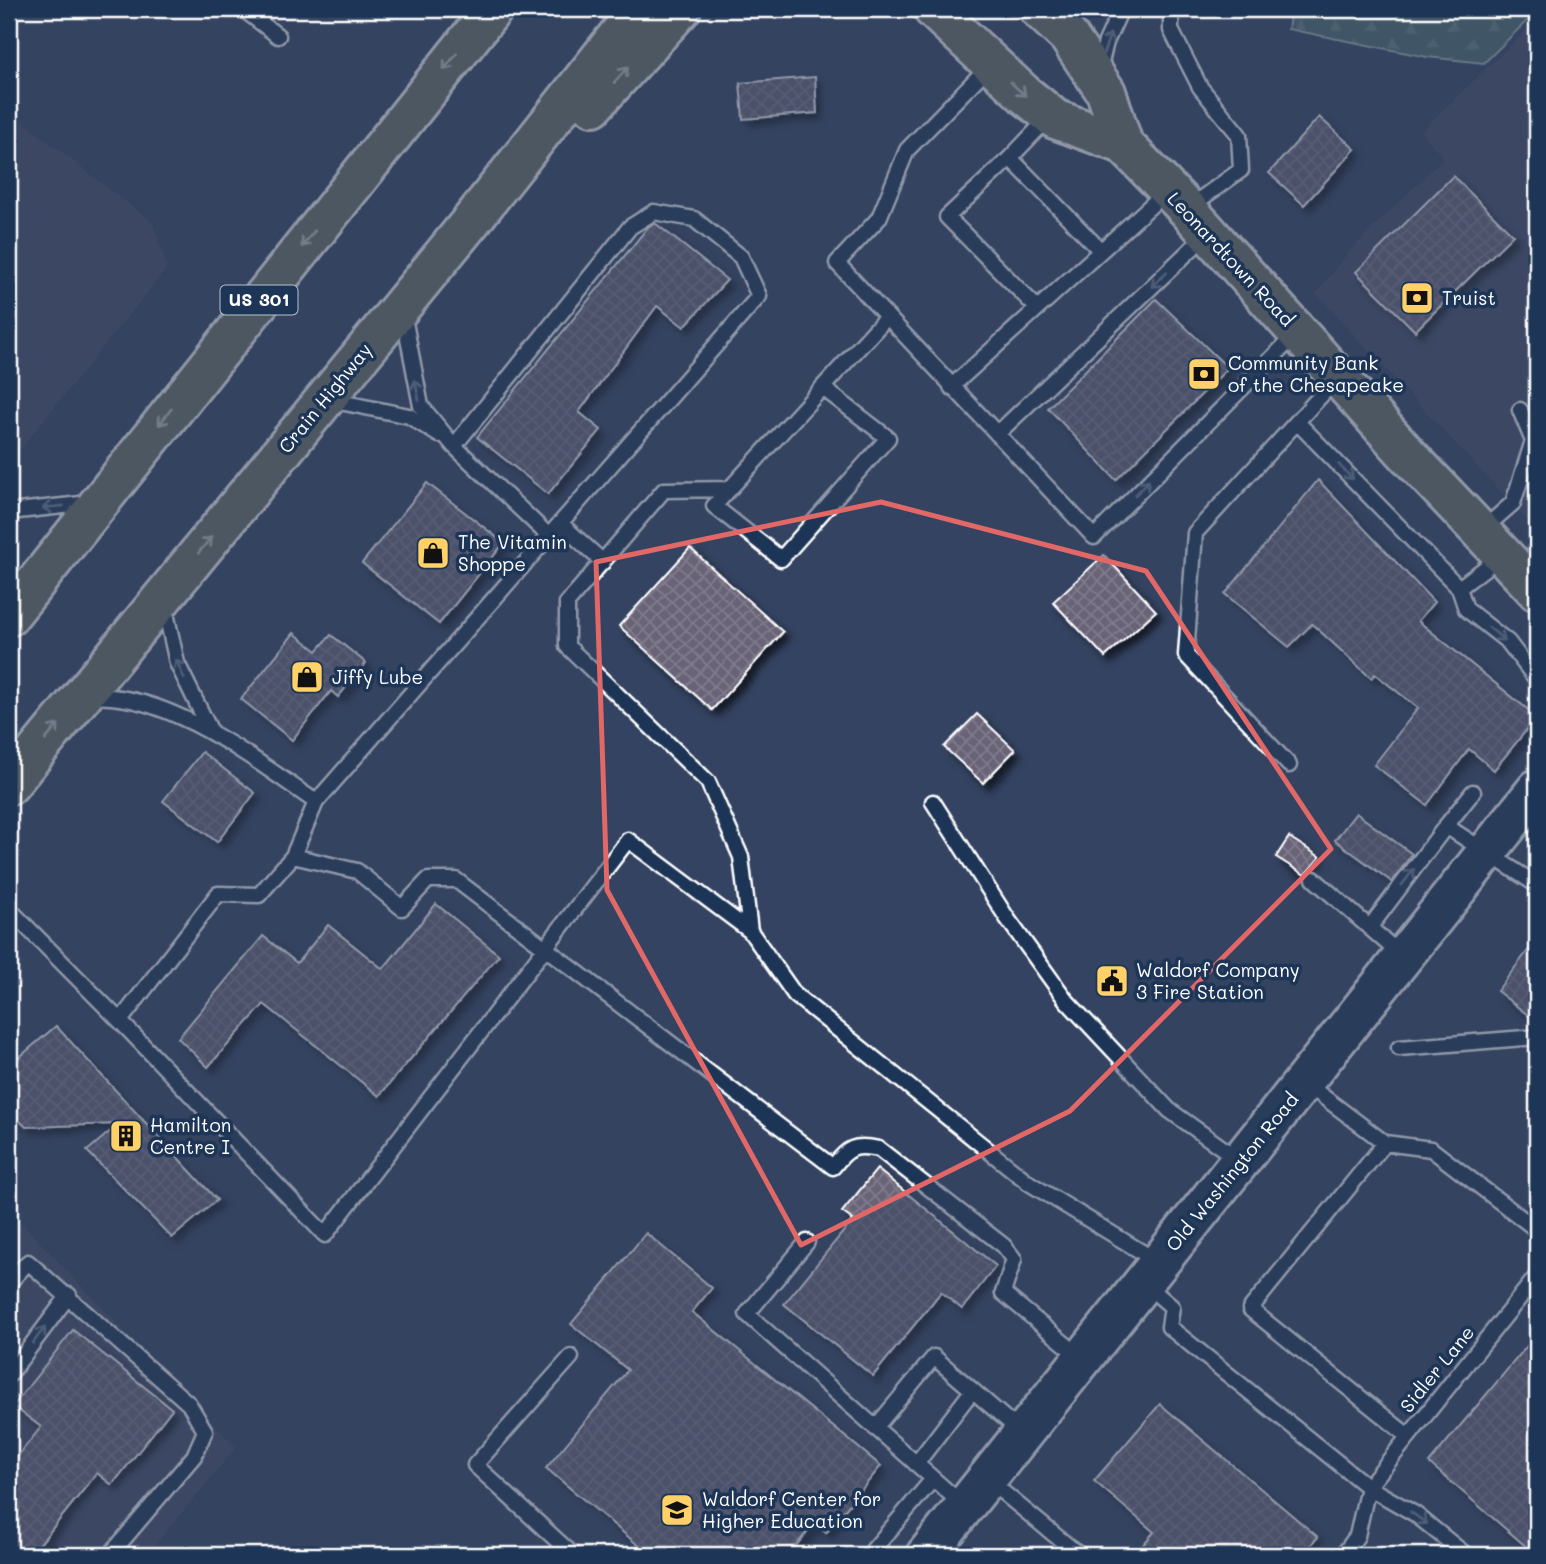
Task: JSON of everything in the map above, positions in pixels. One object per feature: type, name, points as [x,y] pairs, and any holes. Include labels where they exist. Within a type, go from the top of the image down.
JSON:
[{"type":"highway","name":"US 301","points":[[15,593],[98,502],[493,9]]},
{"type":"highway","name":"Crain Highway","points":[[9,785],[476,215],[639,9]]},
{"type":"highway","points":[[357,358],[681,9]]},
{"type":"highway","name":"Leonardtown Road","points":[[933,9],[991,64],[1051,115],[1123,144],[1537,590]]},
{"type":"highway","name":"Leonardtown Road","points":[[1042,12],[1068,37],[1106,92],[1123,144]]},
{"type":"main road","name":"Old Washington Road","points":[[926,1555],[1537,789]]},
{"type":"lane","points":[[243,9],[278,36]]},
{"type":"lane","points":[[1042,12],[1087,9]]},
{"type":"lane","points":[[1097,79],[1106,41],[1121,9]]},
{"type":"lane","points":[[951,387],[1101,251],[1187,210],[1241,170],[1239,135],[1200,87],[1171,30],[1171,9]]},
{"type":"lane","points":[[991,64],[906,150],[879,218],[836,263],[1094,537],[1298,331]]},
{"type":"lane","points":[[1037,308],[947,217],[1051,115]]},
{"type":"lane","points":[[1010,158],[1101,251]]},
{"type":"lane","points":[[997,434],[1187,210]]},
{"type":"lane","points":[[120,1021],[218,894],[259,895],[293,856],[316,802],[759,296],[741,257],[694,219],[654,212],[630,227],[454,446]]},
{"type":"lane","points":[[402,310],[420,404],[454,446],[549,536]]},
{"type":"lane","points":[[823,388],[888,438],[781,559],[714,506],[886,318]]},
{"type":"lane","points":[[1289,765],[1185,655],[1195,533],[1338,377]]},
{"type":"lane","points":[[324,399],[408,416],[454,446]]},
{"type":"lane","points":[[1459,588],[1491,543],[1513,503],[1533,441],[1520,410]]},
{"type":"lane","points":[[1298,423],[1459,588],[1466,609],[1508,642],[1537,680]]},
{"type":"lane","points":[[730,489],[664,490],[568,603],[567,646],[708,782],[741,857],[750,931]]},
{"type":"lane","points":[[9,512],[98,502]]},
{"type":"lane","points":[[560,523],[603,562]]},
{"type":"lane","points":[[163,598],[177,663],[210,730]]},
{"type":"lane","points":[[81,698],[114,694],[210,730],[316,802]]},
{"type":"lane","points":[[1370,927],[1473,792]]},
{"type":"lane","points":[[933,802],[1006,918],[1066,1000],[1169,1110],[1241,1161]]},
{"type":"lane","points":[[1446,826],[1537,884]]},
{"type":"lane","points":[[9,909],[326,1235],[628,840],[750,931],[795,995],[1029,1183],[1152,1273],[1172,1307],[1169,1327],[1368,1487],[1415,1514],[1466,1555]]},
{"type":"lane","points":[[293,856],[357,870],[402,908],[428,880],[456,880],[833,1167],[847,1149],[859,1144],[879,1149],[1004,1246],[1014,1259],[1003,1293],[1083,1359]]},
{"type":"lane","points":[[1314,878],[1404,957]]},
{"type":"lane","points":[[1399,1048],[1537,1037]]},
{"type":"lane","points":[[1304,1082],[1385,1143],[1431,1149],[1537,1230]]},
{"type":"lane","points":[[1385,1143],[1250,1309],[1408,1436]]},
{"type":"lane","points":[[807,1242],[747,1314],[933,1479],[976,1493],[1079,1555]]},
{"type":"lane","points":[[9,1283],[28,1262],[69,1295],[189,1404],[205,1431],[194,1456],[110,1555]]},
{"type":"lane","name":"Sidler Lane","points":[[1368,1487],[1537,1276]]},
{"type":"lane","points":[[9,1375],[69,1295]]},
{"type":"lane","points":[[571,1356],[475,1465],[573,1555]]},
{"type":"lane","points":[[875,1428],[934,1357],[1023,1434]]},
{"type":"lane","points":[[916,1464],[972,1391]]},
{"type":"lane","points":[[879,1555],[873,1550],[933,1479]]},
{"type":"lane","points":[[1343,1555],[1357,1536],[1368,1487]]},
{"type":"highlighted area","points":[[881,502],[1146,571],[1331,849],[1070,1111],[801,1245],[607,890],[596,562]]},
{"type":"shaded area","points":[[1530,27],[1537,34],[1537,531],[1316,294],[1346,255],[1443,158],[1421,131]]},
{"type":"shaded area","points":[[9,111],[153,223],[167,268],[9,463]]},
{"type":"shaded area","points":[[9,1210],[236,1447],[147,1555],[9,1555]]},
{"type":"green space","points":[[1291,9],[1537,11],[1484,63],[1427,57],[1288,29]]},
{"type":"building","points":[[815,77],[817,113],[743,119],[740,83]]},
{"type":"building","points":[[1319,117],[1355,149],[1304,205],[1269,173]]},
{"type":"building","points":[[1453,176],[1513,235],[1415,331],[1356,272]]},
{"type":"building","points":[[655,223],[727,280],[684,327],[657,306],[579,412],[601,430],[548,494],[477,437],[648,227]]},
{"type":"building","points":[[1156,299],[1228,368],[1116,480],[1048,408]]},
{"type":"building","points":[[1318,480],[1434,602],[1418,621],[1537,717],[1494,770],[1469,749],[1427,805],[1374,765],[1418,708],[1375,674],[1371,678],[1312,624],[1289,647],[1225,594]]},
{"type":"building","name":"The Vitamin Shoppe","points":[[427,483],[504,543],[439,624],[362,563]]},
{"type":"building","points":[[690,548],[783,632],[712,710],[619,626]]},
{"type":"building","points":[[1104,555],[1156,611],[1105,657],[1053,602]]},
{"type":"building","name":"Jiffy Lube","points":[[294,633],[317,651],[331,635],[366,663],[338,697],[331,691],[292,740],[241,699]]},
{"type":"building","points":[[977,714],[1015,750],[983,783],[944,747]]},
{"type":"building","points":[[202,752],[255,793],[217,842],[163,801]]},
{"type":"building","points":[[1356,813],[1412,854],[1392,882],[1335,840]]},
{"type":"building","points":[[1289,837],[1320,857],[1305,875],[1276,857]]},
{"type":"building","points":[[436,904],[499,955],[379,1096],[264,1004],[208,1067],[178,1038],[263,936],[297,963],[328,925],[383,969]]},
{"type":"building","points":[[1537,939],[1537,1022],[1497,991]]},
{"type":"building","name":"Hamilton Centre I","points":[[56,1026],[217,1200],[172,1238],[87,1151],[119,1124],[26,1127],[9,1110],[9,1066]]},
{"type":"building","points":[[877,1169],[996,1266],[962,1309],[941,1292],[873,1376],[784,1304],[853,1220],[842,1212]]},
{"type":"building","points":[[646,1233],[712,1288],[692,1312],[881,1466],[826,1533],[815,1523],[788,1555],[650,1555],[546,1468],[628,1370],[571,1324]]},
{"type":"building","points":[[73,1330],[172,1409],[112,1485],[97,1473],[31,1555],[9,1555],[9,1467],[41,1427],[13,1406]]},
{"type":"building","points":[[1537,1334],[1537,1555],[1536,1555],[1429,1463]]},
{"type":"building","points":[[1160,1404],[1318,1537],[1302,1555],[1134,1555],[1154,1532],[1094,1481]]},
{"type":"place","name":"Truist","points":[[1417,298]]},
{"type":"place","name":"Community Bank of the Chesapeake","points":[[1204,374]]},
{"type":"place","name":"The Vitamin Shoppe","points":[[433,553]]},
{"type":"place","name":"Jiffy Lube","points":[[307,677]]},
{"type":"place","name":"Waldorf Company 3 Fire Station","points":[[1112,981]]},
{"type":"place","name":"Hamilton Centre I","points":[[126,1136]]},
{"type":"place","name":"Waldorf Center for Higher Education","points":[[677,1510]]}]
